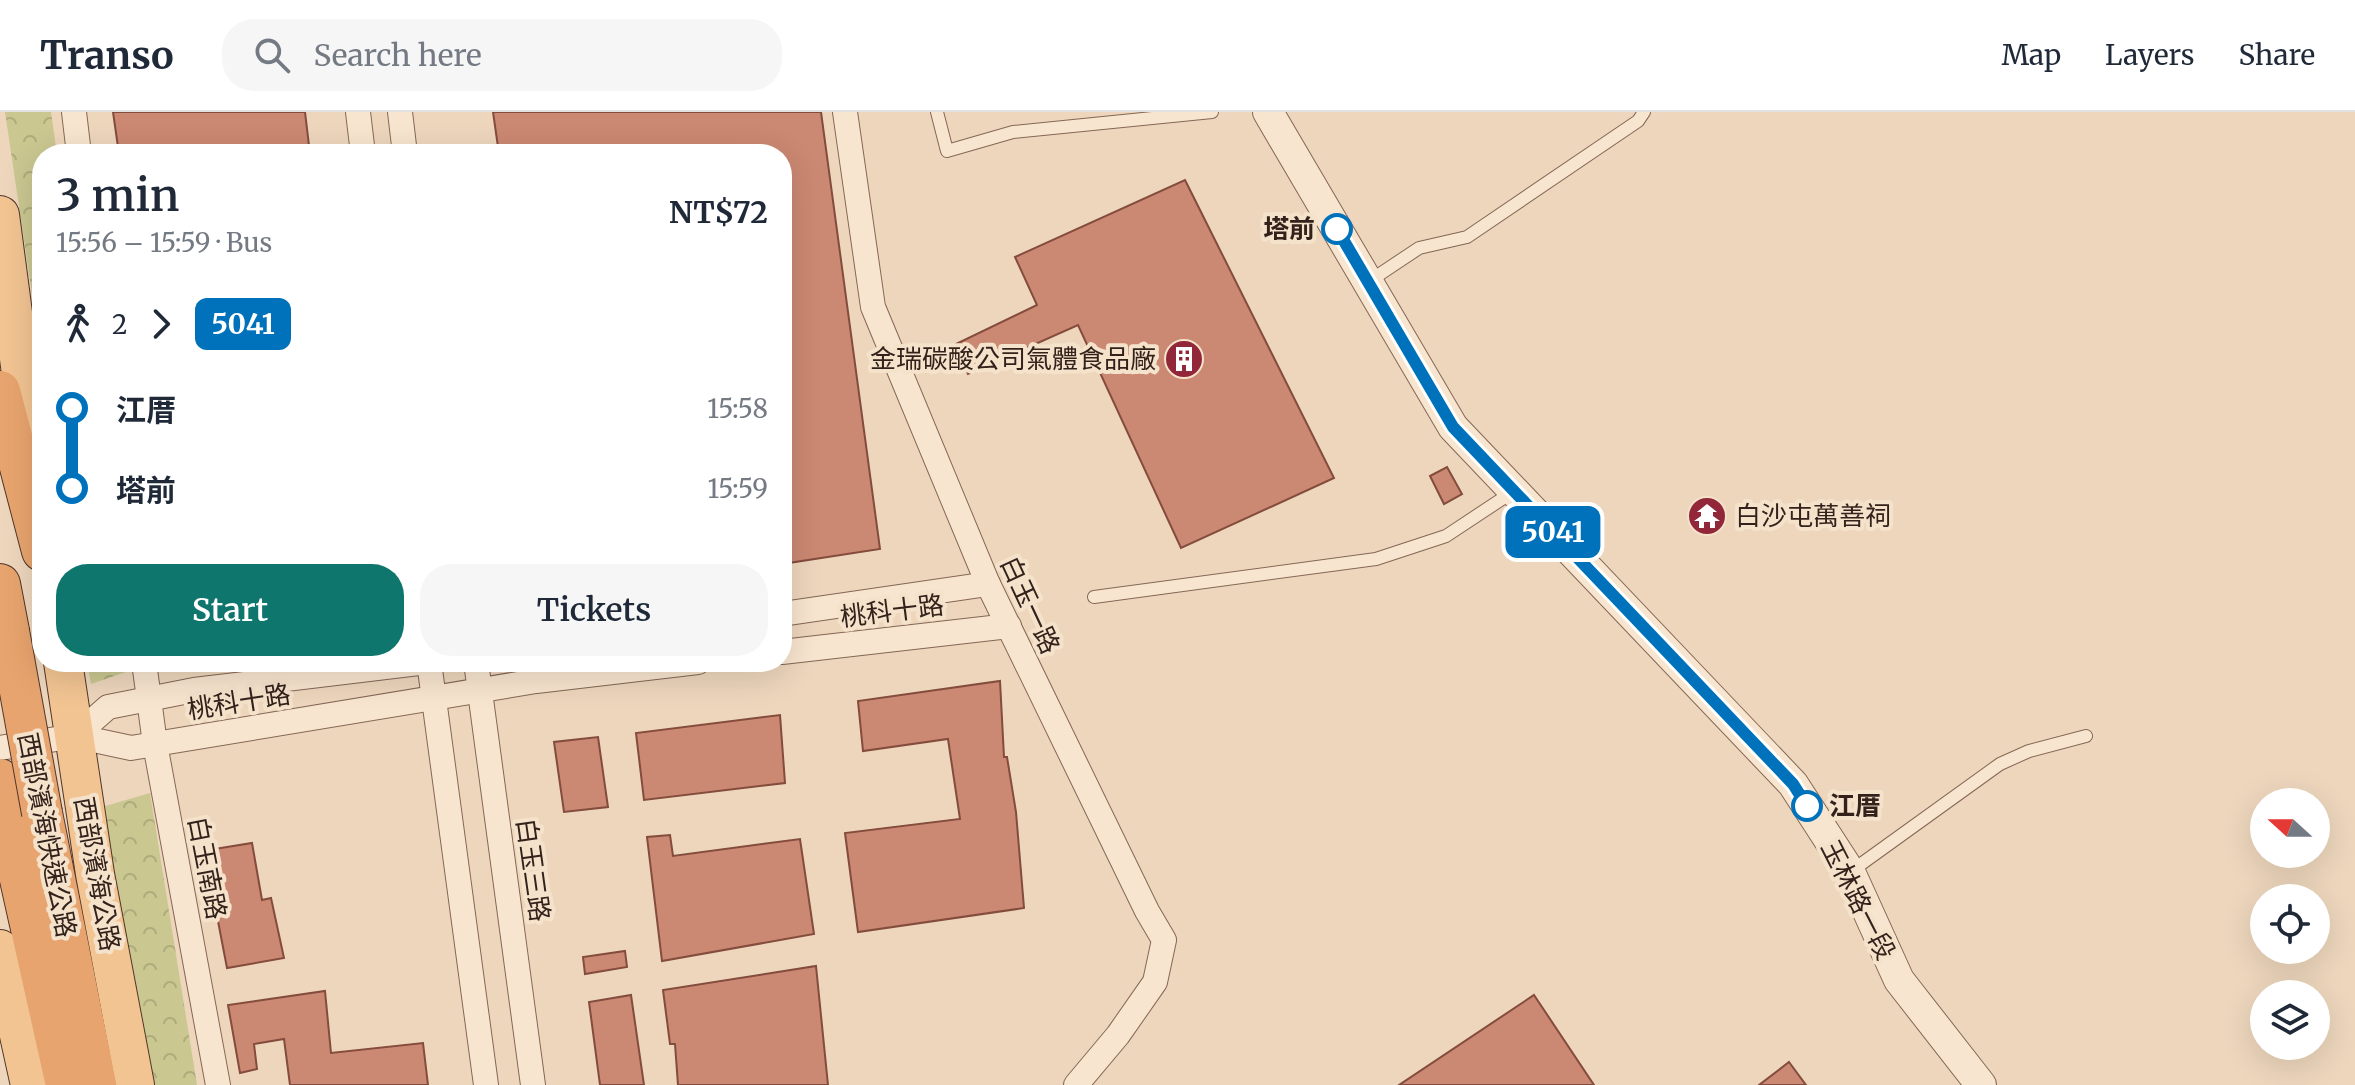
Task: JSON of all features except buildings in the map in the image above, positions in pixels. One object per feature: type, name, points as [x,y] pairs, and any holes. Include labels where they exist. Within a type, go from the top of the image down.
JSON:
[{"type":"highway","points":[[0,391],[32,513]]},
{"type":"highway","name":"西部濱海快速公路","points":[[0,584],[9,631],[24,817],[66,1085]]},
{"type":"highway","name":"西部濱海快速公路","points":[[0,779],[24,817],[96,1085]]},
{"type":"main road","points":[[0,215],[32,458]]},
{"type":"main road","name":"西部濱海公路","points":[[65,672],[95,874],[135,1085]]},
{"type":"main road","points":[[0,949],[30,1085]]},
{"type":"street","points":[[74,112],[78,144]]},
{"type":"street","points":[[358,112],[362,144]]},
{"type":"street","points":[[400,112],[404,144]]},
{"type":"street","name":"白玉一路","points":[[845,112],[873,307],[988,584],[1164,940],[1155,982],[1118,1035],[1076,1085]]},
{"type":"street","name":"玉林路一段","points":[[1268,112],[1453,427],[1793,784],[1850,872],[1899,980],[1981,1085]]},
{"type":"street","name":"桃科十路","points":[[792,613],[988,584]]},
{"type":"street","name":"桃科十路","points":[[792,651],[1009,626]]},
{"type":"street","name":"白玉南路","points":[[145,672],[155,744],[218,1085]]},
{"type":"street","name":"桃科十路","points":[[75,736],[108,707],[194,690],[344,672]]},
{"type":"street","points":[[429,672],[486,1085]]},
{"type":"street","name":"白玉三路","points":[[478,672],[533,1085]]},
{"type":"street","name":"桃科十路","points":[[0,748],[75,736],[131,748],[536,681],[613,672]]},
{"type":"lane","points":[[937,112],[947,151],[1013,132],[1212,112]]},
{"type":"lane","points":[[1368,282],[1419,248],[1467,237],[1638,121],[1644,112]]},
{"type":"lane","points":[[1094,597],[1376,559],[1446,536],[1514,491]]},
{"type":"lane","points":[[1850,872],[2000,764],[2029,751],[2086,736]]},
{"type":"green space","points":[[5,112],[51,112],[56,144],[32,144],[32,294]]},
{"type":"green space","points":[[89,672],[126,672],[91,684]]},
{"type":"green space","points":[[150,793],[197,1085],[151,1085],[102,807]]},
{"type":"bus line","name":"5041","points":[[1337,229],[1453,427],[1793,784],[1807,806]]},
{"type":"place","name":"塔前","points":[[1337,229]]},
{"type":"place","name":"金瑞碳酸公司氣體食品廠","points":[[1184,359]]},
{"type":"place","name":"白沙屯萬善祠","points":[[1707,516]]},
{"type":"place","name":"江厝","points":[[1807,806]]}]
